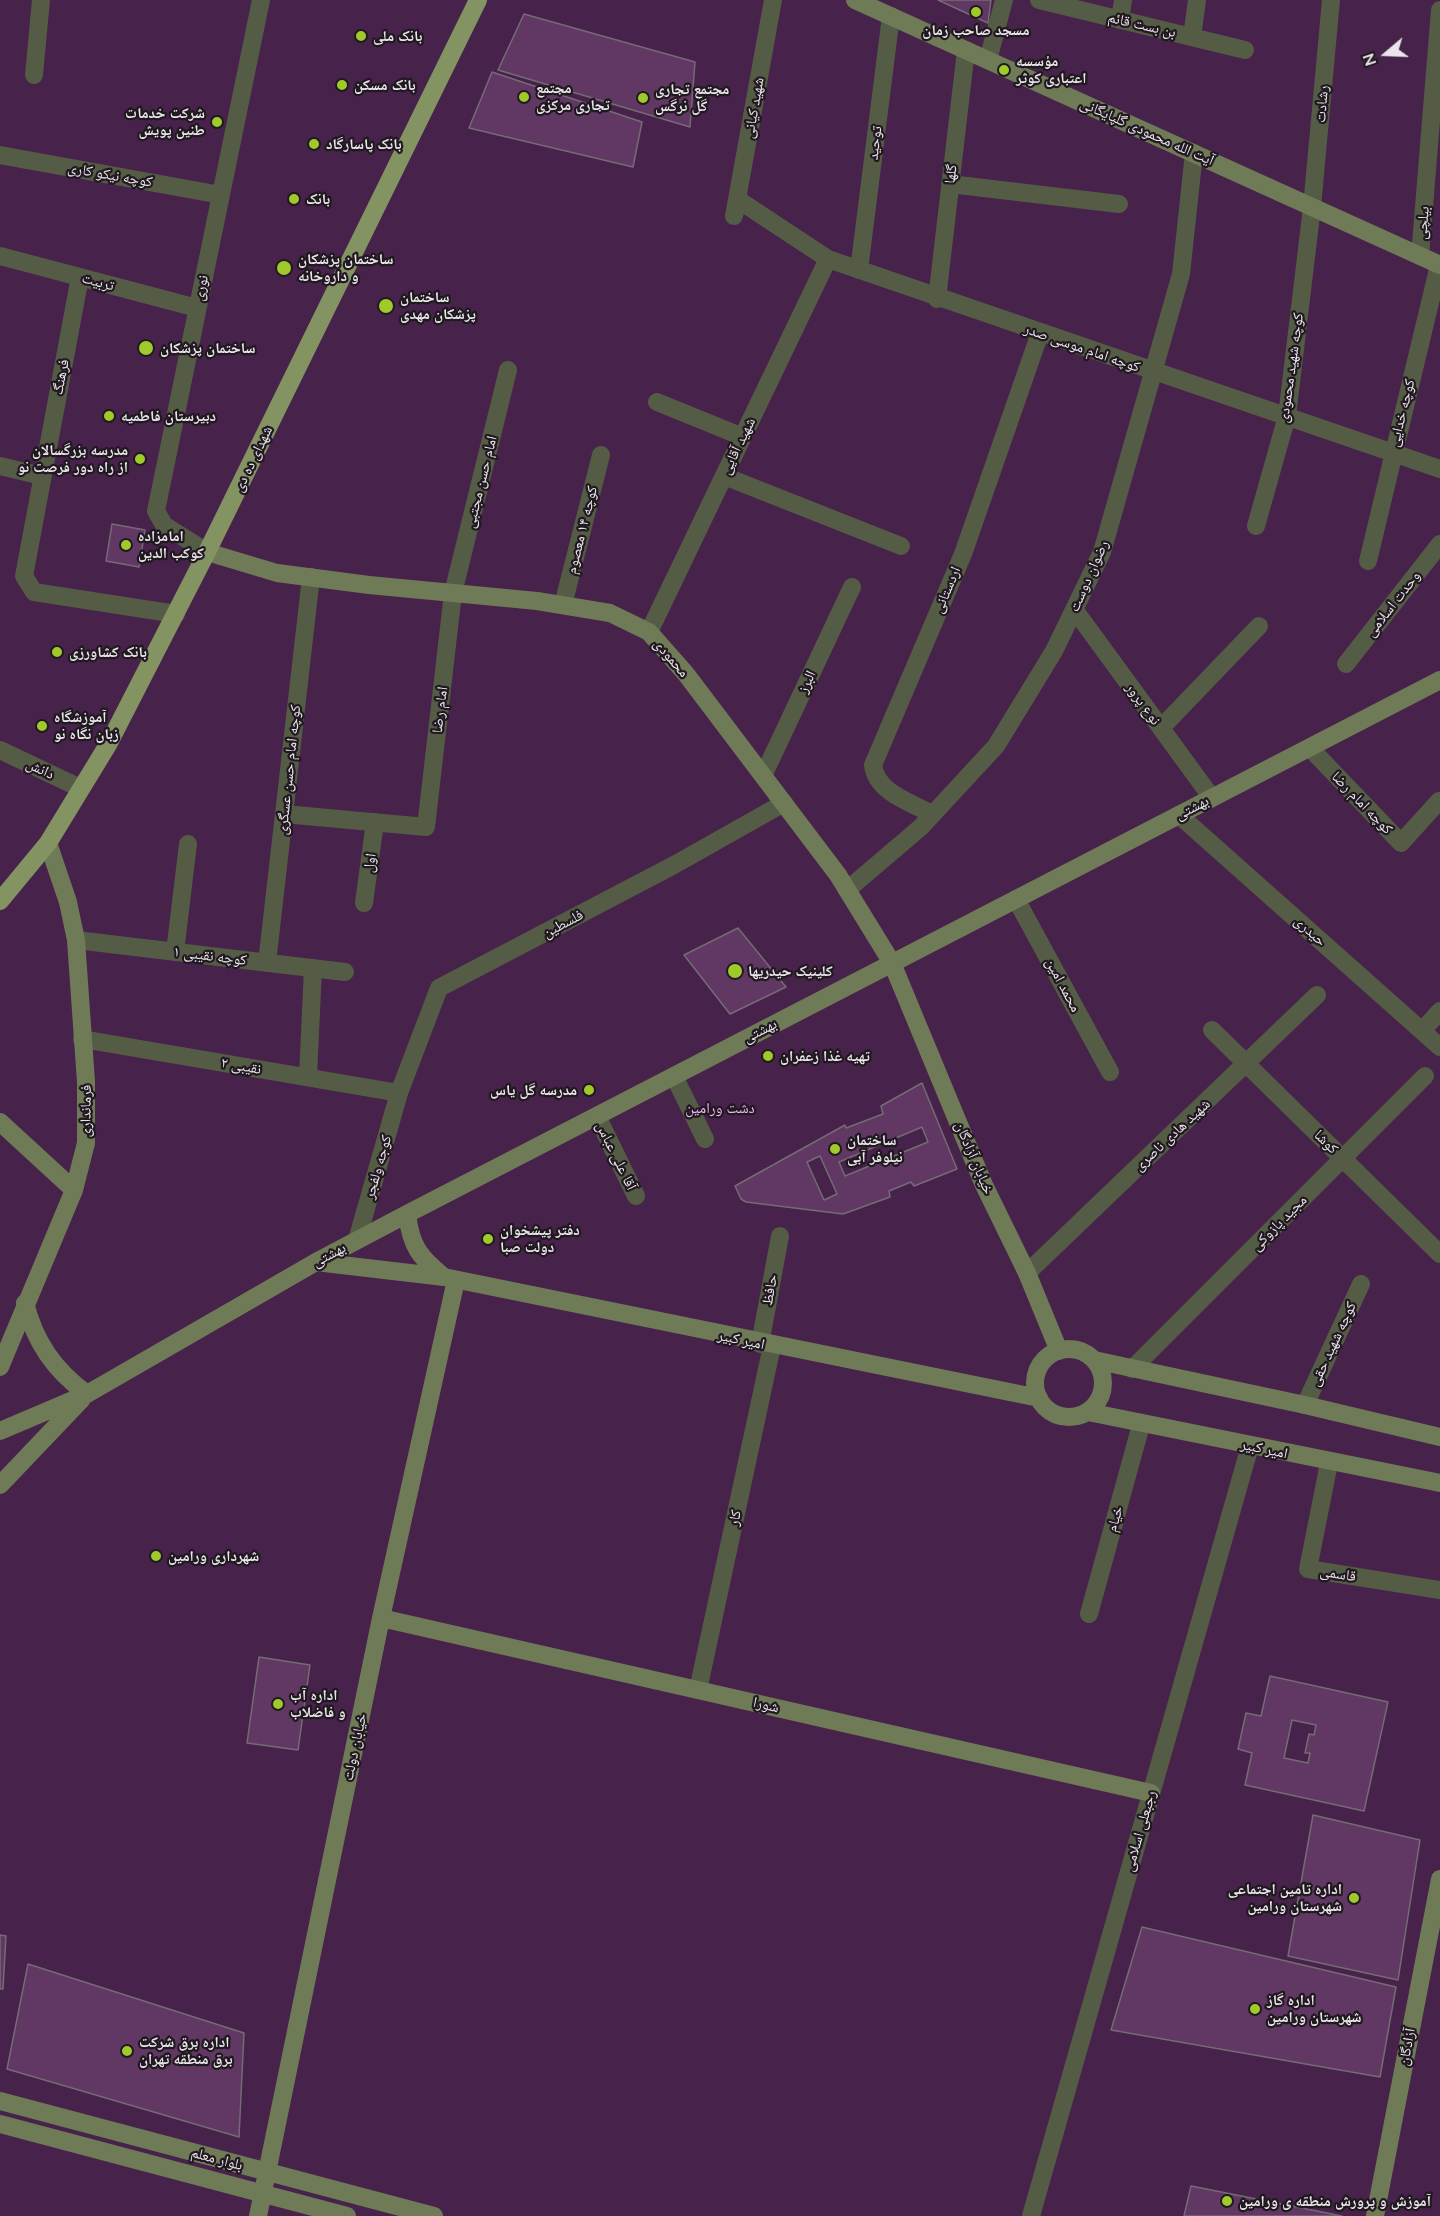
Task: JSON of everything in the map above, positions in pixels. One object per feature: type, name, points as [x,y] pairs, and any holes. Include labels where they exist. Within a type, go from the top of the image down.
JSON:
[{"type":"main road","name":"شهدای ده دی","points":[[0,901],[48,843],[110,743],[207,552],[478,0]]},
{"type":"street","points":[[34,75],[41,0]]},
{"type":"street","name":"نوری","points":[[207,552],[164,525],[156,512],[261,0]]},
{"type":"street","name":"شهید کیانی","points":[[736,207],[773,0]]},
{"type":"street","name":"آیت الله محمودی گلپایگانی","points":[[855,0],[1439,265]]},
{"type":"street","points":[[988,60],[1004,0]]},
{"type":"street","name":"بن بست قائم","points":[[1039,0],[1245,50]]},
{"type":"street","points":[[1120,20],[1123,0]]},
{"type":"street","points":[[1192,37],[1197,0]]},
{"type":"street","name":"رشادت","points":[[1312,207],[1331,0]]},
{"type":"street","name":"بیلچی","points":[[1420,256],[1440,10]]},
{"type":"street","name":"توحید","points":[[859,270],[891,16]]},
{"type":"street","name":"گلها","points":[[937,298],[966,50]]},
{"type":"street","name":"رضوان دوست","points":[[847,890],[932,814],[996,746],[1054,651],[1102,552],[1181,274],[1194,153]]},
{"type":"street","name":"کوچه نیکو کاری","points":[[0,155],[221,195]]},
{"type":"street","points":[[950,184],[1119,204]]},
{"type":"street","name":"کوچه امام موسی صدر","points":[[736,207],[828,259],[1153,373],[1440,469]]},
{"type":"street","name":"کوچه شهید محمودی","points":[[1256,526],[1287,416],[1312,207]]},
{"type":"street","name":"تربیت","points":[[0,256],[197,308]]},
{"type":"street","name":"شهید آقایی","points":[[649,633],[828,259]]},
{"type":"street","name":"کوچه خدایی","points":[[1368,561],[1439,265]]},
{"type":"street","name":"فرهنگ","points":[[80,278],[24,576],[28,586],[34,592],[176,614]]},
{"type":"street","name":"اردستانی","points":[[932,814],[882,786],[874,777],[873,765],[963,554],[1040,333]]},
{"type":"street","name":"امام حسن مجتبی","points":[[453,593],[508,370]]},
{"type":"street","points":[[657,402],[743,436]]},
{"type":"street","name":"کوچه ۱۴ معصوم","points":[[563,605],[601,455]]},
{"type":"street","points":[[0,466],[42,476]]},
{"type":"street","points":[[724,476],[901,546]]},
{"type":"street","name":"وحدت اسلامی","points":[[1346,664],[1440,544]]},
{"type":"street","name":"محمودی","points":[[207,552],[277,573],[563,605],[610,613],[649,633],[686,675],[784,803],[847,890],[892,963]]},
{"type":"street","name":"کوچه امام حسن عسگری","points":[[267,963],[311,577]]},
{"type":"street","name":"البرز","points":[[763,776],[852,587]]},
{"type":"street","name":"امام رضا","points":[[375,822],[426,827],[453,593]]},
{"type":"street","name":"نوع پرور","points":[[1074,609],[1212,798]]},
{"type":"street","points":[[1161,728],[1259,626]]},
{"type":"street","name":"بهشتی","points":[[87,1394],[357,1240],[1440,680]]},
{"type":"street","name":"کوچه امام رضا","points":[[1310,747],[1401,843],[1439,801]]},
{"type":"street","name":"دانش","points":[[0,750],[80,788]]},
{"type":"street","name":"فلسطین","points":[[399,1093],[439,988],[674,865],[784,803]]},
{"type":"street","points":[[284,814],[375,822]]},
{"type":"street","name":"حیدری","points":[[1179,815],[1440,1047]]},
{"type":"street","name":"اول","points":[[364,903],[375,822]]},
{"type":"street","name":"فرمانداری","points":[[0,1367],[74,1190],[86,1143],[86,1082],[76,940],[68,902],[48,843]]},
{"type":"street","points":[[176,952],[188,844]]},
{"type":"street","name":"محمد امین","points":[[1016,899],[1110,1072]]},
{"type":"street","name":"کوچه نقیبی ۱","points":[[76,940],[345,972]]},
{"type":"street","name":"خیابان آزادگان","points":[[892,963],[984,1185],[1027,1273],[1059,1351]]},
{"type":"street","points":[[308,1077],[313,968]]},
{"type":"street","name":"شهید هادی ناصری","points":[[1027,1273],[1317,995]]},
{"type":"street","points":[[1422,1031],[1440,1011]]},
{"type":"street","name":"کوشا","points":[[1212,1030],[1440,1254]]},
{"type":"street","name":"نقیبی ۲","points":[[82,1039],[399,1093]]},
{"type":"street","points":[[674,1076],[705,1139]]},
{"type":"street","name":"مجید پازوکی","points":[[1132,1368],[1425,1076]]},
{"type":"street","name":"کوجه ولفجر","points":[[357,1240],[399,1093]]},
{"type":"street","name":"آقا علی عباس","points":[[597,1116],[636,1196]]},
{"type":"street","points":[[3,1131],[74,1190]]},
{"type":"street","points":[[407,1214],[410,1238],[423,1261],[450,1279]]},
{"type":"street","name":"حافظ","points":[[766,1345],[780,1236]]},
{"type":"street","name":"امیر کبیر","points":[[316,1262],[450,1279],[766,1345],[1039,1398]]},
{"type":"street","name":"خیابان دولت","points":[[258,2216],[450,1279]]},
{"type":"street","name":"کوچه شهید حقی","points":[[1305,1405],[1361,1284]]},
{"type":"street","points":[[25,1303],[30,1321],[46,1355],[57,1370],[87,1394]]},
{"type":"street","name":"کار","points":[[698,1690],[766,1345]]},
{"type":"street","points":[[1094,1360],[1101,1370],[1102,1394],[1088,1412],[1066,1418],[1055,1414],[1039,1398],[1036,1375],[1048,1356],[1059,1351],[1078,1350],[1094,1360],[1305,1405],[1440,1437]]},
{"type":"street","points":[[0,1431],[87,1394]]},
{"type":"street","points":[[0,1485],[87,1394]]},
{"type":"street","name":"امیر کبیر","points":[[1088,1412],[1141,1425],[1432,1481]]},
{"type":"street","name":"خیام","points":[[1089,1614],[1141,1425]]},
{"type":"street","name":"رجبعلی اسلامی","points":[[1031,2216],[1250,1446]]},
{"type":"street","name":"قاسمی","points":[[1329,1462],[1308,1569],[1440,1590]]},
{"type":"street","points":[[1432,1481],[1440,1493]]},
{"type":"street","name":"شورا","points":[[381,1618],[1151,1793]]},
{"type":"street","name":"آزادگان","points":[[1375,2216],[1440,1878]]},
{"type":"street","name":"بلوار معلم","points":[[0,2101],[434,2216]]},
{"type":"street","name":"بلوار معلم","points":[[0,2124],[347,2216]]},
{"type":"green space","name":"دشت ورامین","points":[[0,0],[1440,0],[1440,2216],[0,2216]]},
{"type":"building","name":"مسجد صاحب زمان","points":[[938,0],[991,0],[988,23]]},
{"type":"building","name":"مجتمع تجاری گل نرگس","points":[[524,14],[695,62],[690,127],[498,70]]},
{"type":"building","name":"مجتمع تجاری مرکزی","points":[[492,72],[642,122],[633,167],[469,128]]},
{"type":"building","name":"امامزاده کوکب الدین","points":[[112,524],[145,530],[139,567],[106,561]]},
{"type":"building","name":"کلینیک حیدریها","points":[[738,928],[786,987],[730,1014],[684,955]]},
{"type":"building","name":"ساختمان نیلوفر آبی","points":[[922,1083],[957,1169],[914,1186],[911,1182],[889,1191],[890,1197],[843,1214],[746,1202],[741,1199],[735,1186],[845,1125],[846,1128],[883,1114],[881,1106]],"holes":[[[922,1127],[928,1142],[845,1176],[839,1162]],[[820,1156],[837,1194],[824,1200],[807,1162]]]},
{"type":"building","name":"اداره آب و فاضلاب","points":[[259,1657],[310,1665],[298,1750],[247,1743]]},
{"type":"building","points":[[1270,1676],[1388,1702],[1364,1811],[1245,1785],[1252,1753],[1238,1749],[1246,1713],[1261,1716]],"holes":[[[1292,1720],[1316,1725],[1314,1735],[1309,1734],[1305,1753],[1310,1753],[1308,1763],[1284,1758]]]},
{"type":"building","name":"اداره تامین اجتماعی شهرستان ورامین","points":[[1313,1815],[1420,1840],[1398,1980],[1288,1956]]},
{"type":"building","name":"اداره گاز شهرستان ورامین","points":[[1142,1927],[1396,1987],[1380,2077],[1111,2030]]},
{"type":"building","points":[[0,1935],[6,1936],[3,1989],[0,1989]]},
{"type":"building","name":"اداره برق شرکت برق منطقه تهران","points":[[28,1964],[244,2033],[239,2137],[7,2069]]},
{"type":"building","name":"آموزش و پرورش منطقه ی ورامین","points":[[1191,2186],[1342,2216],[1184,2216]]},
{"type":"place","name":"مسجد صاحب زمان","points":[[976,12]]},
{"type":"place","name":"بانک ملی","points":[[361,36]]},
{"type":"place","name":"مؤسسه اعتباری کوثر","points":[[1004,70]]},
{"type":"place","name":"بانک مسکن","points":[[342,85]]},
{"type":"place","name":"مجتمع تجاری مرکزی","points":[[524,97]]},
{"type":"place","name":"مجتمع تجاری گل نرگس","points":[[643,98]]},
{"type":"place","name":"شرکت خدمات طنین پویش","points":[[217,122]]},
{"type":"place","name":"بانک پاسارگاد","points":[[314,144]]},
{"type":"place","name":"بانک","points":[[294,199]]},
{"type":"place","name":"ساختمان پزشکان و داروخانه","points":[[284,268]]},
{"type":"place","name":"ساختمان پزشکان مهدی","points":[[386,306]]},
{"type":"place","name":"ساختمان پزشکان","points":[[146,348]]},
{"type":"place","name":"دبیرستان فاطمیه","points":[[109,416]]},
{"type":"place","name":"مدرسه بزرگسالان از راه دور فرصت نو","points":[[140,459]]},
{"type":"place","name":"امامزاده کوکب الدین","points":[[126,545]]},
{"type":"place","name":"بانک کشاورزی","points":[[57,652]]},
{"type":"place","name":"آموزشگاه زبان نگاه نو","points":[[42,726]]},
{"type":"place","name":"کلینیک حیدریها","points":[[735,971]]},
{"type":"place","name":"تهیه غذا زعفران","points":[[768,1056]]},
{"type":"place","name":"مدرسه گل یاس","points":[[589,1090]]},
{"type":"place","name":"ساختمان نیلوفر آبی","points":[[835,1149]]},
{"type":"place","name":"دفتر پیشخوان دولت صبا","points":[[488,1239]]},
{"type":"place","name":"شهرداری ورامین","points":[[156,1556]]},
{"type":"place","name":"اداره آب و فاضلاب","points":[[278,1704]]},
{"type":"place","name":"اداره تامین اجتماعی شهرستان ورامین","points":[[1354,1898]]},
{"type":"place","name":"اداره گاز شهرستان ورامین","points":[[1255,2009]]},
{"type":"place","name":"اداره برق شرکت برق منطقه تهران","points":[[127,2051]]},
{"type":"place","name":"آموزش و پرورش منطقه ی ورامین","points":[[1227,2201]]}]
